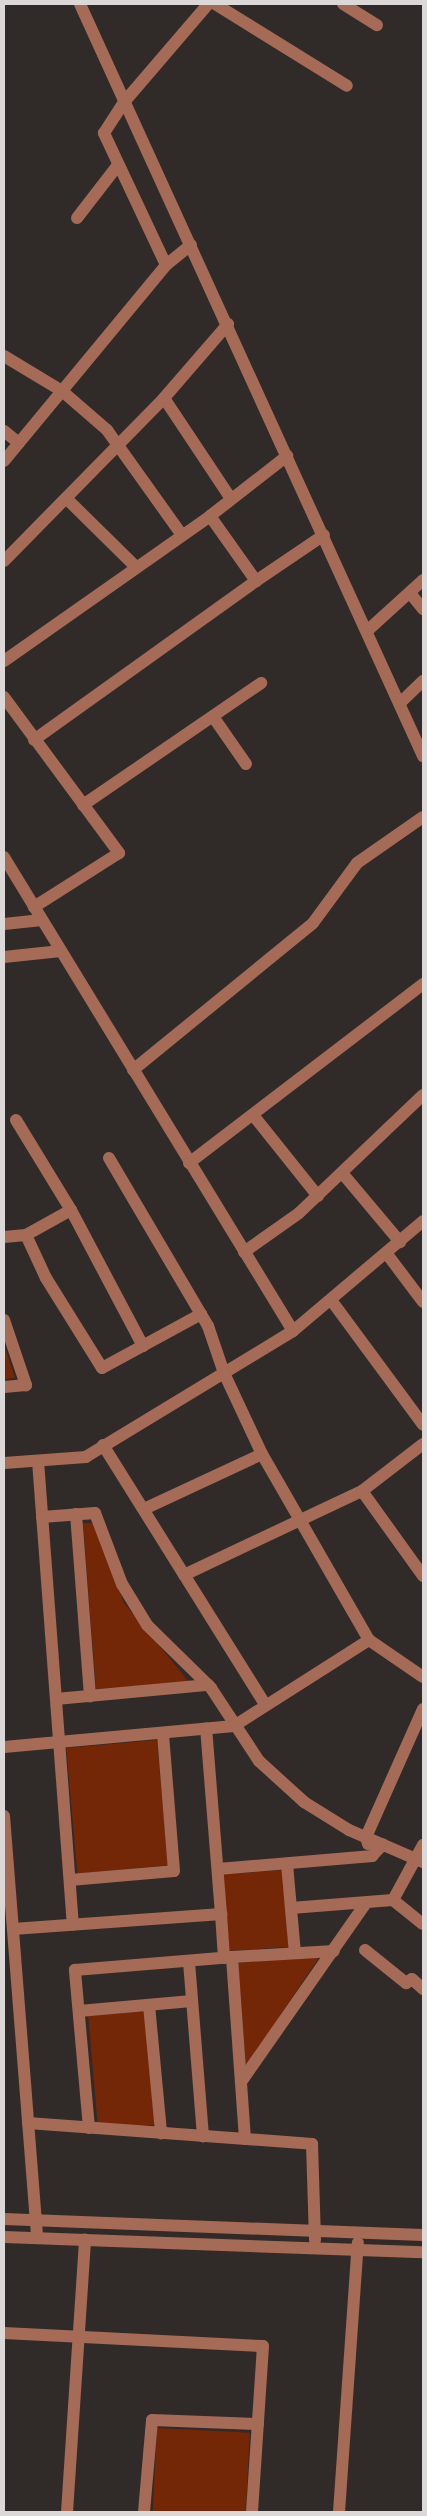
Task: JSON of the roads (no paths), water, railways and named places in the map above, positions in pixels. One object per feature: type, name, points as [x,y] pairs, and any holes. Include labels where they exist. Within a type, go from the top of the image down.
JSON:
[{"type":"street","points":[[80,4],[228,324],[423,756]]},
{"type":"street","points":[[166,265],[104,133],[125,101],[208,4]]},
{"type":"street","points":[[215,4],[347,86]]},
{"type":"street","points":[[344,4],[377,25]]},
{"type":"street","points":[[78,218],[118,165]]},
{"type":"street","points":[[4,461],[166,265],[191,245]]},
{"type":"street","points":[[4,561],[118,447],[164,398],[228,324]]},
{"type":"street","points":[[4,356],[62,391],[106,430],[182,535]]},
{"type":"street","points":[[164,398],[231,499]]},
{"type":"street","points":[[4,431],[19,442]]},
{"type":"street","points":[[4,660],[210,516],[287,456]]},
{"type":"street","points":[[67,499],[136,567]]},
{"type":"street","points":[[210,516],[256,581]]},
{"type":"street","points":[[34,740],[256,581],[324,535]]},
{"type":"street","points":[[367,631],[423,580]]},
{"type":"street","points":[[410,593],[423,609]]},
{"type":"street","points":[[400,703],[423,681]]},
{"type":"street","points":[[83,805],[214,718],[261,683]]},
{"type":"street","points":[[4,697],[34,740],[120,853],[34,907]]},
{"type":"street","points":[[214,718],[246,764]]},
{"type":"street","points":[[133,1070],[313,923],[357,863],[423,817]]},
{"type":"street","points":[[4,857],[293,1331]]},
{"type":"street","points":[[4,924],[42,920]]},
{"type":"street","points":[[4,957],[61,952]]},
{"type":"street","points":[[189,1163],[423,984]]},
{"type":"street","points":[[244,1252],[318,1196],[423,1095]]},
{"type":"street","points":[[253,1115],[318,1196]]},
{"type":"street","points":[[16,1120],[71,1210],[143,1346]]},
{"type":"street","points":[[110,1158],[201,1314],[224,1373],[262,1454],[369,1640],[423,1678]]},
{"type":"street","points":[[343,1174],[400,1242]]},
{"type":"street","points":[[4,1237],[26,1235],[71,1210]]},
{"type":"street","points":[[4,1463],[86,1457],[293,1331],[387,1254],[423,1221]]},
{"type":"street","points":[[26,1235],[46,1278],[102,1368],[201,1314]]},
{"type":"street","points":[[387,1254],[423,1302]]},
{"type":"street","points":[[331,1300],[423,1425]]},
{"type":"street","points":[[4,1320],[26,1385],[4,1386]]},
{"type":"street","points":[[184,1575],[362,1491],[423,1444]]},
{"type":"street","points":[[104,1446],[265,1704]]},
{"type":"street","points":[[144,1509],[262,1454]]},
{"type":"street","points":[[38,1460],[73,1925]]},
{"type":"street","points":[[362,1491],[423,1576]]},
{"type":"street","points":[[42,1517],[95,1513],[122,1584],[147,1625],[208,1684],[234,1726],[259,1761],[304,1802],[366,1837],[418,1860]]},
{"type":"street","points":[[76,1514],[90,1696]]},
{"type":"street","points":[[4,1748],[234,1726],[265,1704],[369,1640]]},
{"type":"street","points":[[56,1699],[208,1684]]},
{"type":"street","points":[[372,1856],[366,1837],[423,1709]]},
{"type":"street","points":[[206,1729],[221,1914],[228,1958],[245,2139]]},
{"type":"street","points":[[70,1880],[174,1871],[162,1733]]},
{"type":"street","points":[[4,1816],[37,2238]]},
{"type":"street","points":[[218,1869],[372,1856],[383,1844]]},
{"type":"street","points":[[393,1900],[418,1860],[423,1845]]},
{"type":"street","points":[[286,1864],[295,1953]]},
{"type":"street","points":[[291,1908],[393,1900],[423,1924]]},
{"type":"street","points":[[241,2082],[366,1902]]},
{"type":"street","points":[[13,1929],[221,1914]]},
{"type":"street","points":[[89,2128],[75,1970],[334,1950]]},
{"type":"street","points":[[365,1950],[406,1983],[412,1979],[423,1989]]},
{"type":"street","points":[[189,1962],[203,2136]]},
{"type":"street","points":[[79,2011],[192,2001]]},
{"type":"street","points":[[149,2005],[161,2133]]},
{"type":"street","points":[[28,2123],[312,2144],[315,2248]]},
{"type":"street","points":[[4,2219],[423,2235]]},
{"type":"street","points":[[339,2512],[359,2233]]},
{"type":"street","points":[[4,2237],[423,2252]]},
{"type":"street","points":[[67,2512],[85,2240]]},
{"type":"street","points":[[4,2333],[264,2346],[252,2512]]},
{"type":"street","points":[[144,2512],[152,2420],[258,2424]]}]
